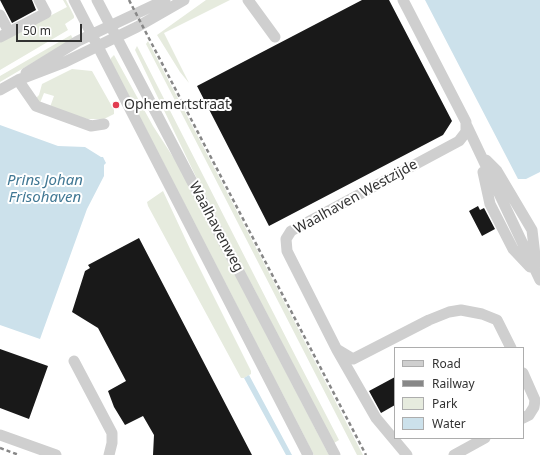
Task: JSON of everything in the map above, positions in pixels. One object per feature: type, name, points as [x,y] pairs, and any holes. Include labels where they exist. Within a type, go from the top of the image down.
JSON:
[{"type":"street","points":[[0,14],[5,34],[46,13],[39,0]]},
{"type":"street","name":"Waalhavenweg","points":[[74,0],[308,455]]},
{"type":"street","name":"Waalhavenweg","points":[[97,0],[335,455]]},
{"type":"street","points":[[18,80],[32,68],[92,35],[165,0]]},
{"type":"street","points":[[0,90],[18,80],[57,65],[98,46],[147,22],[184,0]]},
{"type":"street","points":[[248,0],[275,36]]},
{"type":"street","points":[[403,0],[467,126],[538,277]]},
{"type":"street","points":[[18,80],[36,106],[92,126],[104,124]]},
{"type":"street","name":"Waalhaven Westzijde","points":[[407,455],[376,418],[338,350],[287,251],[286,239],[291,231],[459,141],[466,132],[467,126]]},
{"type":"street","points":[[338,350],[353,359],[428,320],[449,312],[461,310],[482,314],[497,320],[510,347]]},
{"type":"street","points":[[74,361],[112,433],[112,443],[109,455]]},
{"type":"street","points":[[524,375],[535,400],[534,408],[529,415],[524,418]]},
{"type":"street","points":[[0,435],[56,455]]},
{"type":"street","points":[[454,455],[484,439]]},
{"type":"green space","points":[[63,0],[66,0],[74,16],[74,18],[65,24],[68,30],[0,70],[0,42],[67,7]]},
{"type":"green space","points":[[206,0],[230,0],[164,33],[189,83],[180,72],[157,35]]},
{"type":"green space","points":[[71,35],[73,39],[0,82],[0,76]]},
{"type":"green space","points":[[148,41],[363,455],[357,455],[146,44]]},
{"type":"green space","points":[[137,46],[339,440],[334,443],[197,179],[135,50]]},
{"type":"green space","points":[[114,55],[153,126],[177,163],[329,455],[314,455],[111,61],[111,58]]},
{"type":"green space","points":[[72,69],[92,71],[114,110],[114,114],[104,119],[87,119],[50,107],[54,96],[44,93],[40,103],[36,98],[39,95],[42,84]]},
{"type":"green space","points":[[163,191],[251,371],[251,374],[244,378],[241,378],[148,206],[147,202]]},
{"type":"water","points":[[425,0],[540,0],[540,172],[526,179],[518,179]]},
{"type":"water","name":"Prins Johan Frisohaven","points":[[0,125],[58,146],[85,147],[103,157],[106,163],[104,165],[104,176],[87,209],[40,339],[0,325]]},
{"type":"water","points":[[249,375],[292,455],[286,455],[244,378]]},
{"type":"building","points":[[0,0],[32,0],[36,10],[12,23]]},
{"type":"building","points":[[362,0],[389,0],[452,121],[443,135],[269,226],[197,86]]},
{"type":"building","points":[[478,206],[480,210],[484,208],[495,229],[482,236],[469,211]]},
{"type":"building","points":[[139,238],[252,455],[153,455],[154,435],[143,416],[125,425],[114,407],[108,391],[126,381],[98,328],[72,312],[85,271],[90,268],[88,265]]},
{"type":"building","points":[[0,349],[48,366],[29,419],[0,408]]},
{"type":"building","points":[[394,378],[394,406],[381,413],[369,391]]},
{"type":"railway","points":[[129,0],[366,455]]},
{"type":"railway","points":[[0,448],[19,455]]},
{"type":"place","name":"Ophemertstraat","points":[[116,105]]}]
